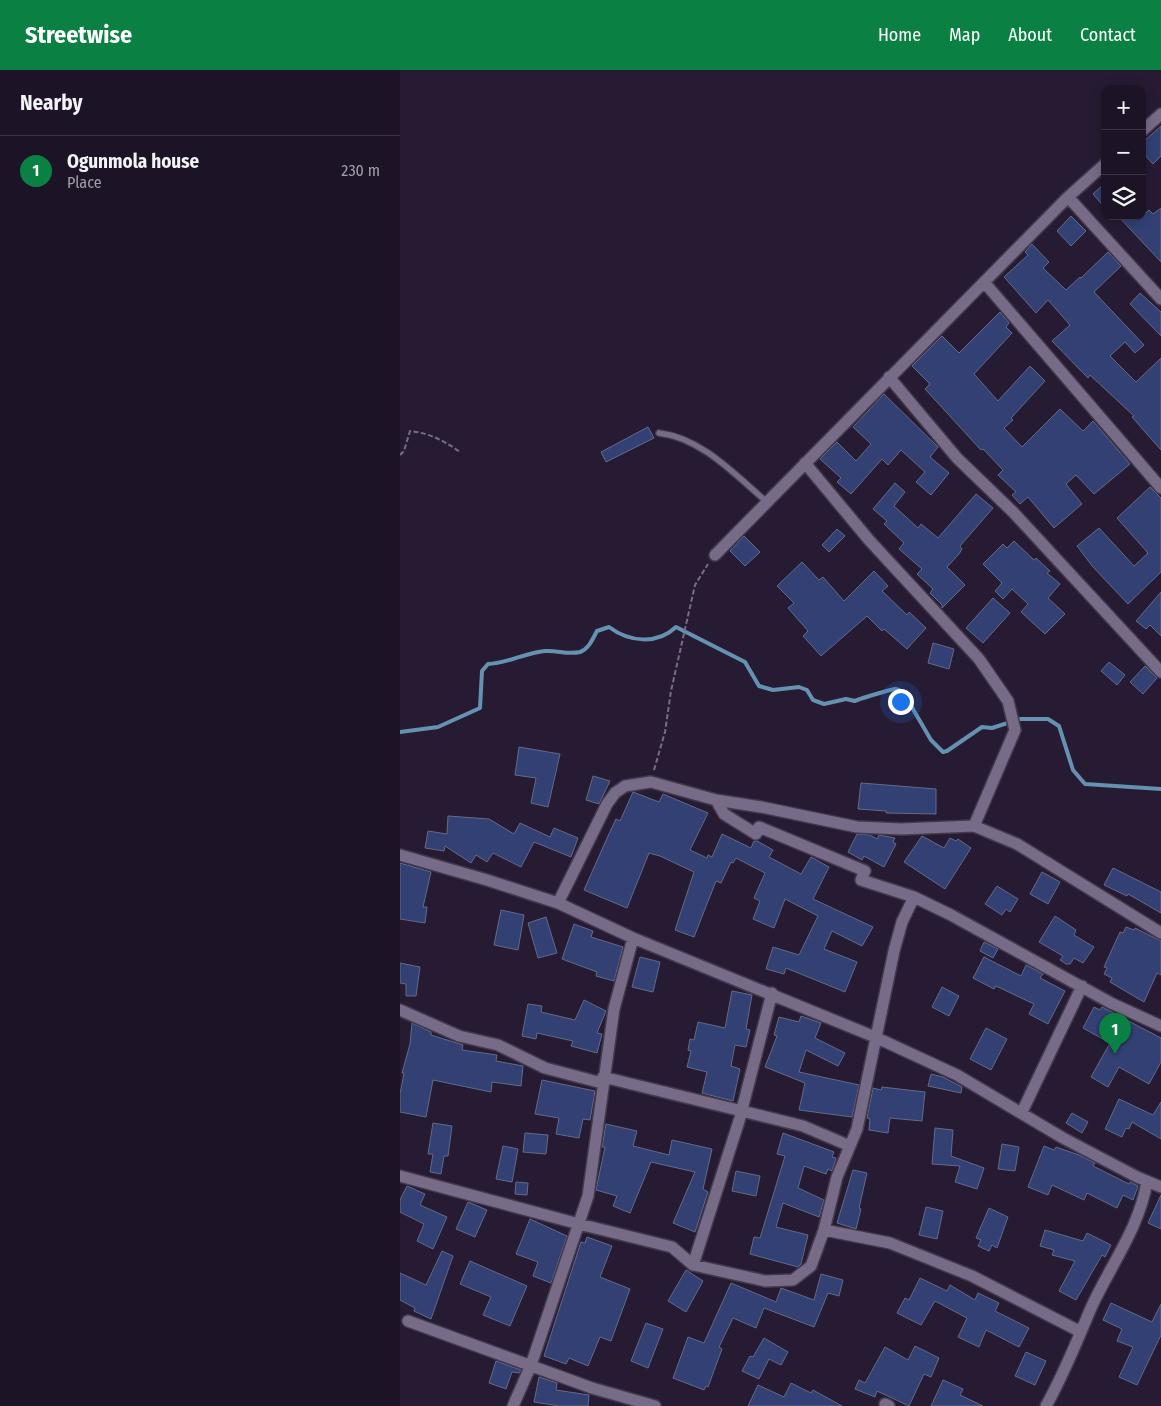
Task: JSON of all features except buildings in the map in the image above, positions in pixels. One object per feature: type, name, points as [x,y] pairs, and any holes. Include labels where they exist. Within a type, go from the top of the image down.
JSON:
[{"type":"street","points":[[1143,130],[1161,114]]},
{"type":"street","points":[[715,555],[1068,197],[1101,168]]},
{"type":"street","points":[[1068,197],[1161,299]]},
{"type":"street","points":[[984,282],[1161,488]]},
{"type":"street","points":[[889,377],[957,458],[1013,512],[1161,672]]},
{"type":"street","points":[[805,463],[869,540],[979,660],[1002,688],[1012,713],[1015,730],[974,826]]},
{"type":"street","points":[[558,903],[611,798],[625,786],[651,782],[716,800],[761,807],[857,827],[901,829],[974,826],[1017,844],[1161,933]]},
{"type":"street","points":[[716,800],[724,814],[756,834],[759,827],[865,871],[861,880],[914,897],[951,915],[1082,986],[1161,1026]]},
{"type":"street","points":[[400,855],[558,903],[633,938],[772,993],[875,1037],[957,1075],[994,1099],[1022,1112],[1072,1142],[1161,1187]]},
{"type":"street","points":[[400,1176],[672,1247],[693,1265],[765,1281],[793,1280],[811,1266],[824,1230],[837,1177],[857,1130],[875,1037],[897,941],[902,922],[914,897]]},
{"type":"street","points":[[513,1406],[531,1365],[588,1196],[614,1010],[633,938]]},
{"type":"street","points":[[1022,1112],[1082,986]]},
{"type":"street","points":[[693,1265],[741,1111],[772,993]]},
{"type":"street","points":[[400,1010],[460,1036],[498,1046],[545,1068],[803,1126],[850,1146]]},
{"type":"street","points":[[1046,1406],[1136,1220],[1144,1199],[1147,1181]]},
{"type":"street","points":[[824,1230],[890,1243],[972,1276],[1082,1332]]},
{"type":"street","points":[[408,1321],[592,1388],[654,1406]]},
{"type":"lane","points":[[659,432],[676,435],[692,441],[767,502]]},
{"type":"path","points":[[400,455],[407,444],[410,431],[423,432],[460,452]]},
{"type":"path","points":[[651,782],[665,732],[671,691],[695,585],[715,555]]},
{"type":"waterway","points":[[400,732],[438,727],[480,708],[482,671],[488,664],[545,651],[580,652],[588,646],[597,631],[609,627],[625,636],[643,639],[660,637],[676,627],[745,662],[759,686],[773,690],[799,687],[807,690],[813,700],[824,704],[846,699],[855,701],[895,689],[901,691],[931,740],[943,752],[982,727],[992,728],[1020,719],[1048,719],[1059,726],[1073,770],[1085,784],[1161,789]]},
{"type":"place","name":"Ogunmola house","points":[[1115,1054]]}]
